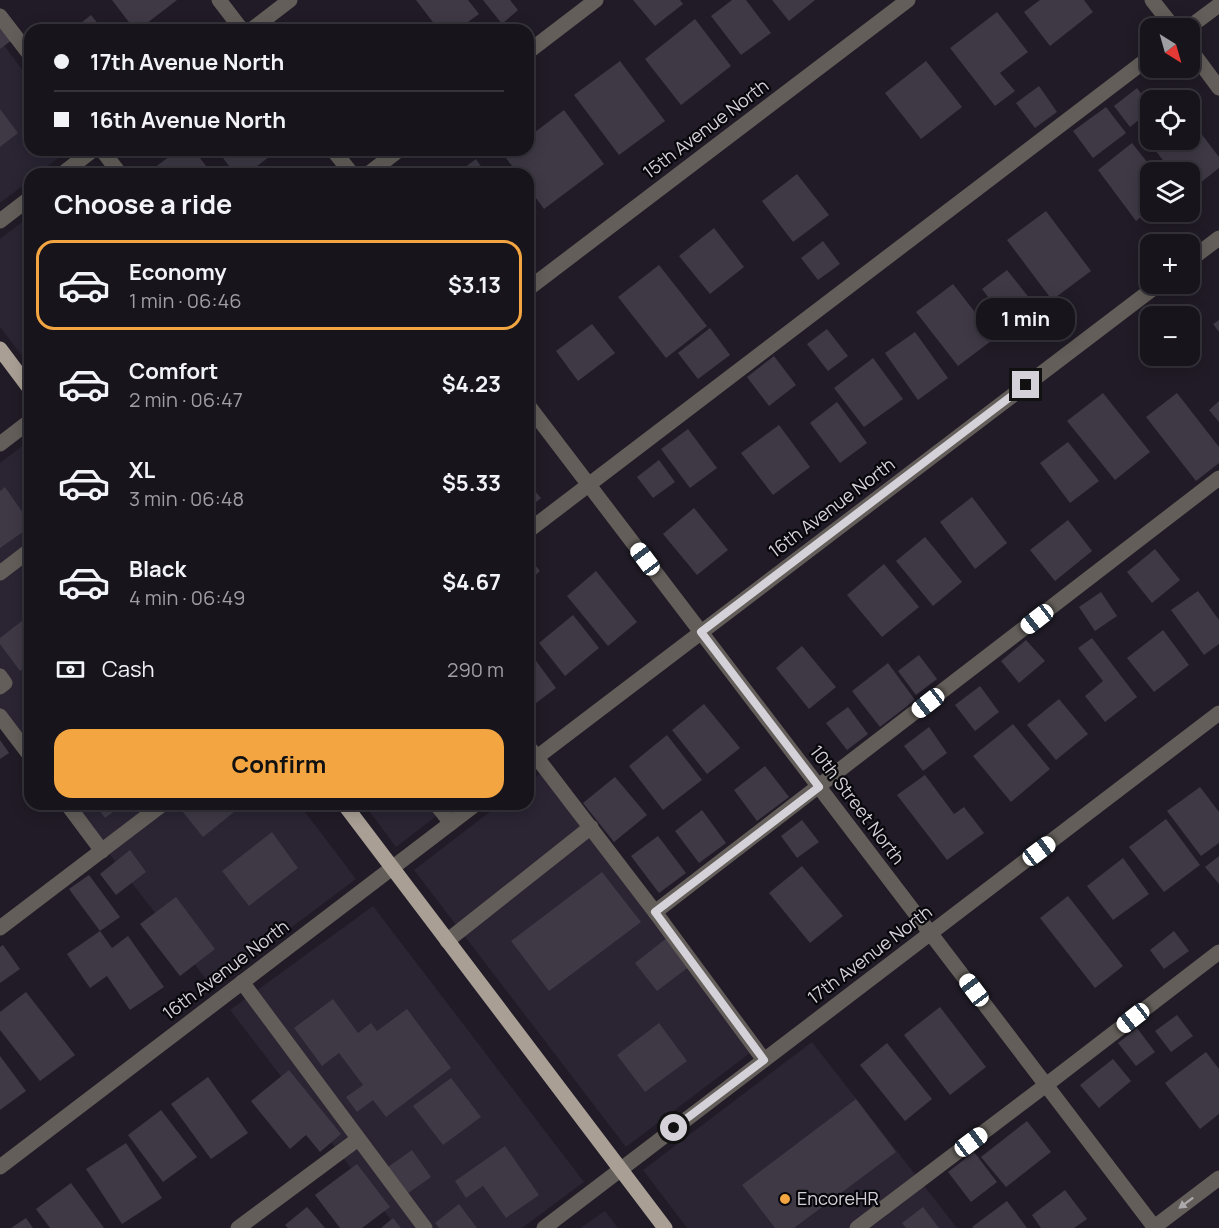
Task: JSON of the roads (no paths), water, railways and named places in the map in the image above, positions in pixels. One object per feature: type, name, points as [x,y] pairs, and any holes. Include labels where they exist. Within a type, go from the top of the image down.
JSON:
[{"type":"main road","points":[[0,349],[24,381]]},
{"type":"main road","points":[[348,810],[665,1228]]},
{"type":"street","points":[[219,0],[237,24]]},
{"type":"street","points":[[259,24],[290,0]]},
{"type":"street","points":[[534,47],[596,0]]},
{"type":"street","name":"15th Avenue North","points":[[534,284],[908,0]]},
{"type":"street","points":[[1152,0],[1166,18]]},
{"type":"street","points":[[1200,19],[1219,5]]},
{"type":"street","points":[[0,16],[24,47]]},
{"type":"street","points":[[1200,62],[1219,88]]},
{"type":"street","points":[[534,526],[1140,65]]},
{"type":"street","points":[[70,168],[85,156]]},
{"type":"street","points":[[338,156],[347,168]]},
{"type":"street","points":[[376,168],[391,156]]},
{"type":"street","points":[[0,221],[24,203]]},
{"type":"street","points":[[1200,252],[1219,238]]},
{"type":"street","name":"16th Avenue North","points":[[534,754],[701,632],[1146,294]]},
{"type":"street","name":"10th Street North","points":[[534,413],[1154,1228]]},
{"type":"street","points":[[0,444],[24,426]]},
{"type":"street","points":[[655,912],[1219,478]]},
{"type":"street","points":[[0,573],[24,555]]},
{"type":"street","points":[[0,676],[5,683],[0,687]]},
{"type":"street","name":"17th Avenue North","points":[[544,1228],[1219,713]]},
{"type":"street","points":[[0,716],[24,747]]},
{"type":"street","points":[[534,760],[591,827],[764,1060]]},
{"type":"street","points":[[71,810],[102,851]]},
{"type":"street","points":[[0,928],[155,810]]},
{"type":"street","points":[[441,810],[451,823]]},
{"type":"street","name":"16th Avenue North","points":[[0,1167],[468,810]]},
{"type":"street","points":[[447,941],[591,827]]},
{"type":"street","points":[[857,1228],[1219,952]]},
{"type":"street","points":[[242,982],[425,1228]]},
{"type":"street","points":[[238,1228],[358,1139]]},
{"type":"street","points":[[1154,1228],[1219,1178]]},
{"type":"place","name":"EncoreHR","points":[[785,1199]]}]
